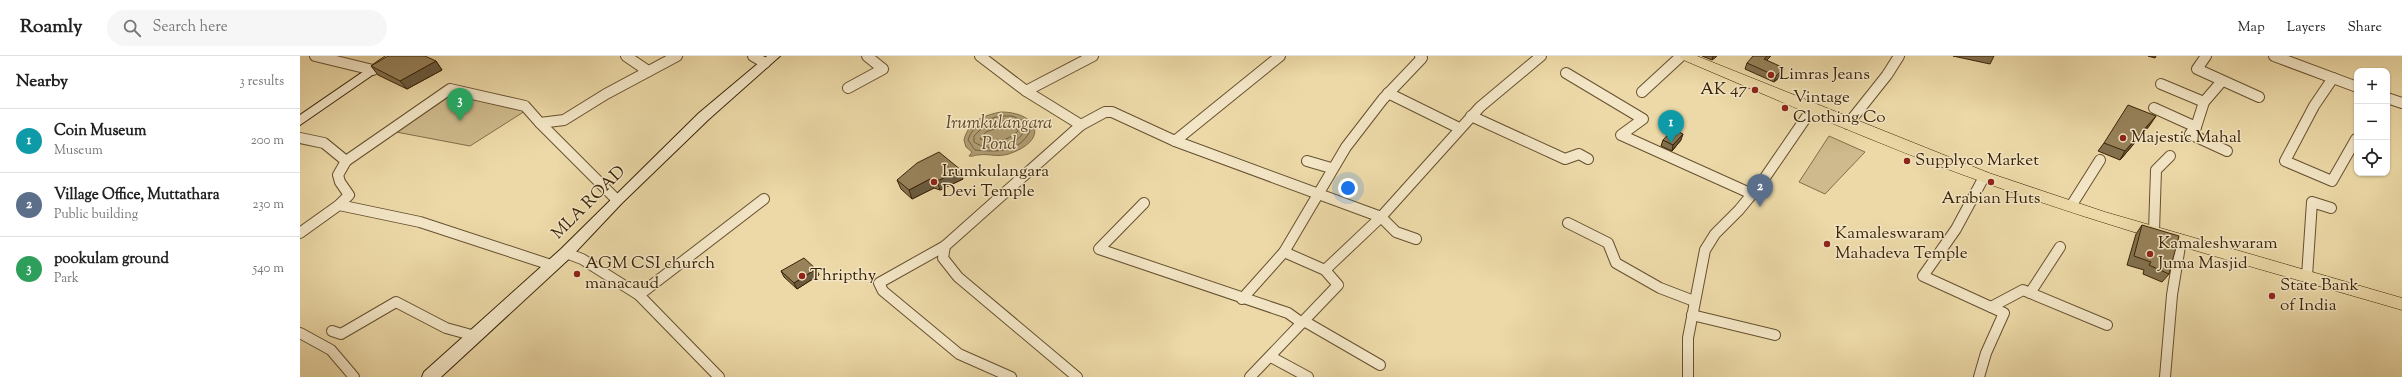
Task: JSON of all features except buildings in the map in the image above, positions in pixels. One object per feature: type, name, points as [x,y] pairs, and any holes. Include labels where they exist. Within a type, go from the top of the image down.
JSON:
[{"type":"main road","points":[[1686,56],[1848,124],[1984,177],[2154,232],[2402,304]]},
{"type":"street","points":[[315,56],[373,70]]},
{"type":"street","points":[[300,121],[394,56]]},
{"type":"street","points":[[626,56],[648,72]]},
{"type":"street","points":[[540,123],[564,120],[677,56]]},
{"type":"street","points":[[848,88],[882,69],[867,56]]},
{"type":"street","points":[[980,56],[1026,91],[1081,125]]},
{"type":"street","points":[[1026,91],[1093,56]]},
{"type":"street","points":[[1175,140],[1280,56]]},
{"type":"street","points":[[1242,299],[1284,252],[1319,194],[1332,168],[1388,93],[1422,58],[1420,56]]},
{"type":"street","points":[[1325,270],[1380,216],[1471,116],[1541,56]]},
{"type":"street","points":[[1642,92],[1681,56]]},
{"type":"street","points":[[1848,124],[1887,75],[1899,56]]},
{"type":"street","points":[[2206,56],[2197,69],[2259,97]]},
{"type":"street","points":[[2274,56],[2295,59],[2333,78],[2354,86]]},
{"type":"street","name":"MLA ROAD","points":[[430,377],[551,265],[566,253],[617,200],[764,58]]},
{"type":"street","points":[[1566,73],[1643,119],[1637,125],[1621,135],[1752,194]]},
{"type":"street","points":[[2333,78],[2314,106],[2285,161],[2332,181],[2355,140]]},
{"type":"street","points":[[2222,80],[2204,102],[2196,127],[2190,134],[2227,151]]},
{"type":"street","points":[[2161,84],[2204,102]]},
{"type":"street","points":[[300,233],[339,205],[349,195],[338,178],[338,169],[346,161],[450,89],[525,106],[617,200]]},
{"type":"street","points":[[1388,93],[1459,128]]},
{"type":"street","points":[[2390,99],[2402,103]]},
{"type":"street","points":[[2154,108],[2196,127]]},
{"type":"street","points":[[1688,377],[1688,338],[1705,250],[1714,234],[1752,194],[1812,109]]},
{"type":"street","points":[[1011,377],[959,354],[883,291],[879,284],[945,246],[1081,125],[1105,112],[1112,112],[1175,140],[1380,216],[1386,226],[1405,238],[1416,239]]},
{"type":"street","points":[[1471,116],[1565,159],[1579,154],[1588,159]]},
{"type":"street","points":[[300,138],[324,143],[346,161]]},
{"type":"street","points":[[2154,232],[2156,170],[2170,156]]},
{"type":"street","points":[[2071,206],[2100,160]]},
{"type":"street","points":[[1307,161],[1332,168]]},
{"type":"street","points":[[1979,377],[1986,353],[2004,313],[1923,276],[1956,229],[1984,177]]},
{"type":"street","points":[[639,295],[706,246],[764,199]]},
{"type":"street","points":[[2307,276],[2312,202],[2331,208]]},
{"type":"street","points":[[1144,203],[1099,249],[1288,314],[1380,365]]},
{"type":"street","points":[[339,205],[420,222],[551,265]]},
{"type":"street","points":[[1568,222],[1608,243],[1616,263],[1660,288],[1694,301]]},
{"type":"street","points":[[2165,377],[2172,295],[2181,240]]},
{"type":"street","points":[[945,246],[943,258],[958,277],[1077,377]]},
{"type":"street","points":[[2030,293],[2060,247]]},
{"type":"street","points":[[1250,377],[1271,357],[1338,285],[1325,270],[1284,252]]},
{"type":"street","points":[[566,253],[582,259],[639,295],[719,377]]},
{"type":"street","points":[[1991,307],[2023,290],[2107,325]]},
{"type":"street","points":[[332,330],[341,334],[396,302],[446,328],[475,336]]},
{"type":"street","points":[[1692,315],[1775,335]]},
{"type":"street","points":[[300,333],[331,350],[354,377]]},
{"type":"street","points":[[1271,357],[1308,377]]},
{"type":"shaded area","points":[[453,94],[525,111],[470,146],[396,132]]},
{"type":"shaded area","points":[[1829,136],[1865,152],[1825,194],[1799,182]]},
{"type":"water","name":"Irumkulangara Pond","points":[[1001,112],[1013,113],[1030,121],[1034,126],[1035,133],[1032,139],[1025,146],[1008,154],[969,156],[972,152],[966,147],[964,140],[969,128],[983,117]]},
{"type":"place","name":"Limras Jeans","points":[[1771,75]]},
{"type":"place","name":"AK 47","points":[[1755,90]]},
{"type":"place","name":"Vintage Clothing Co","points":[[1785,108]]},
{"type":"place","name":"pookulam ground","points":[[460,121]]},
{"type":"place","name":"Majestic Mahal","points":[[2123,138]]},
{"type":"place","name":"Coin Museum","points":[[1671,143]]},
{"type":"place","name":"Supplyco Market","points":[[1907,161]]},
{"type":"place","name":"Irumkulangara Devi Temple","points":[[934,182]]},
{"type":"place","name":"Arabian Huts","points":[[1991,182]]},
{"type":"place","name":"Village Office, Muttathara","points":[[1760,207]]},
{"type":"place","name":"Kamaleswaram Mahadeva Temple","points":[[1827,244]]},
{"type":"place","name":"Kamaleshwaram Juma Masjid","points":[[2150,254]]},
{"type":"place","name":"AGM CSI church manacaud","points":[[577,274]]},
{"type":"place","name":"Thripthy","points":[[802,276]]},
{"type":"place","name":"State Bank of India","points":[[2272,296]]}]
